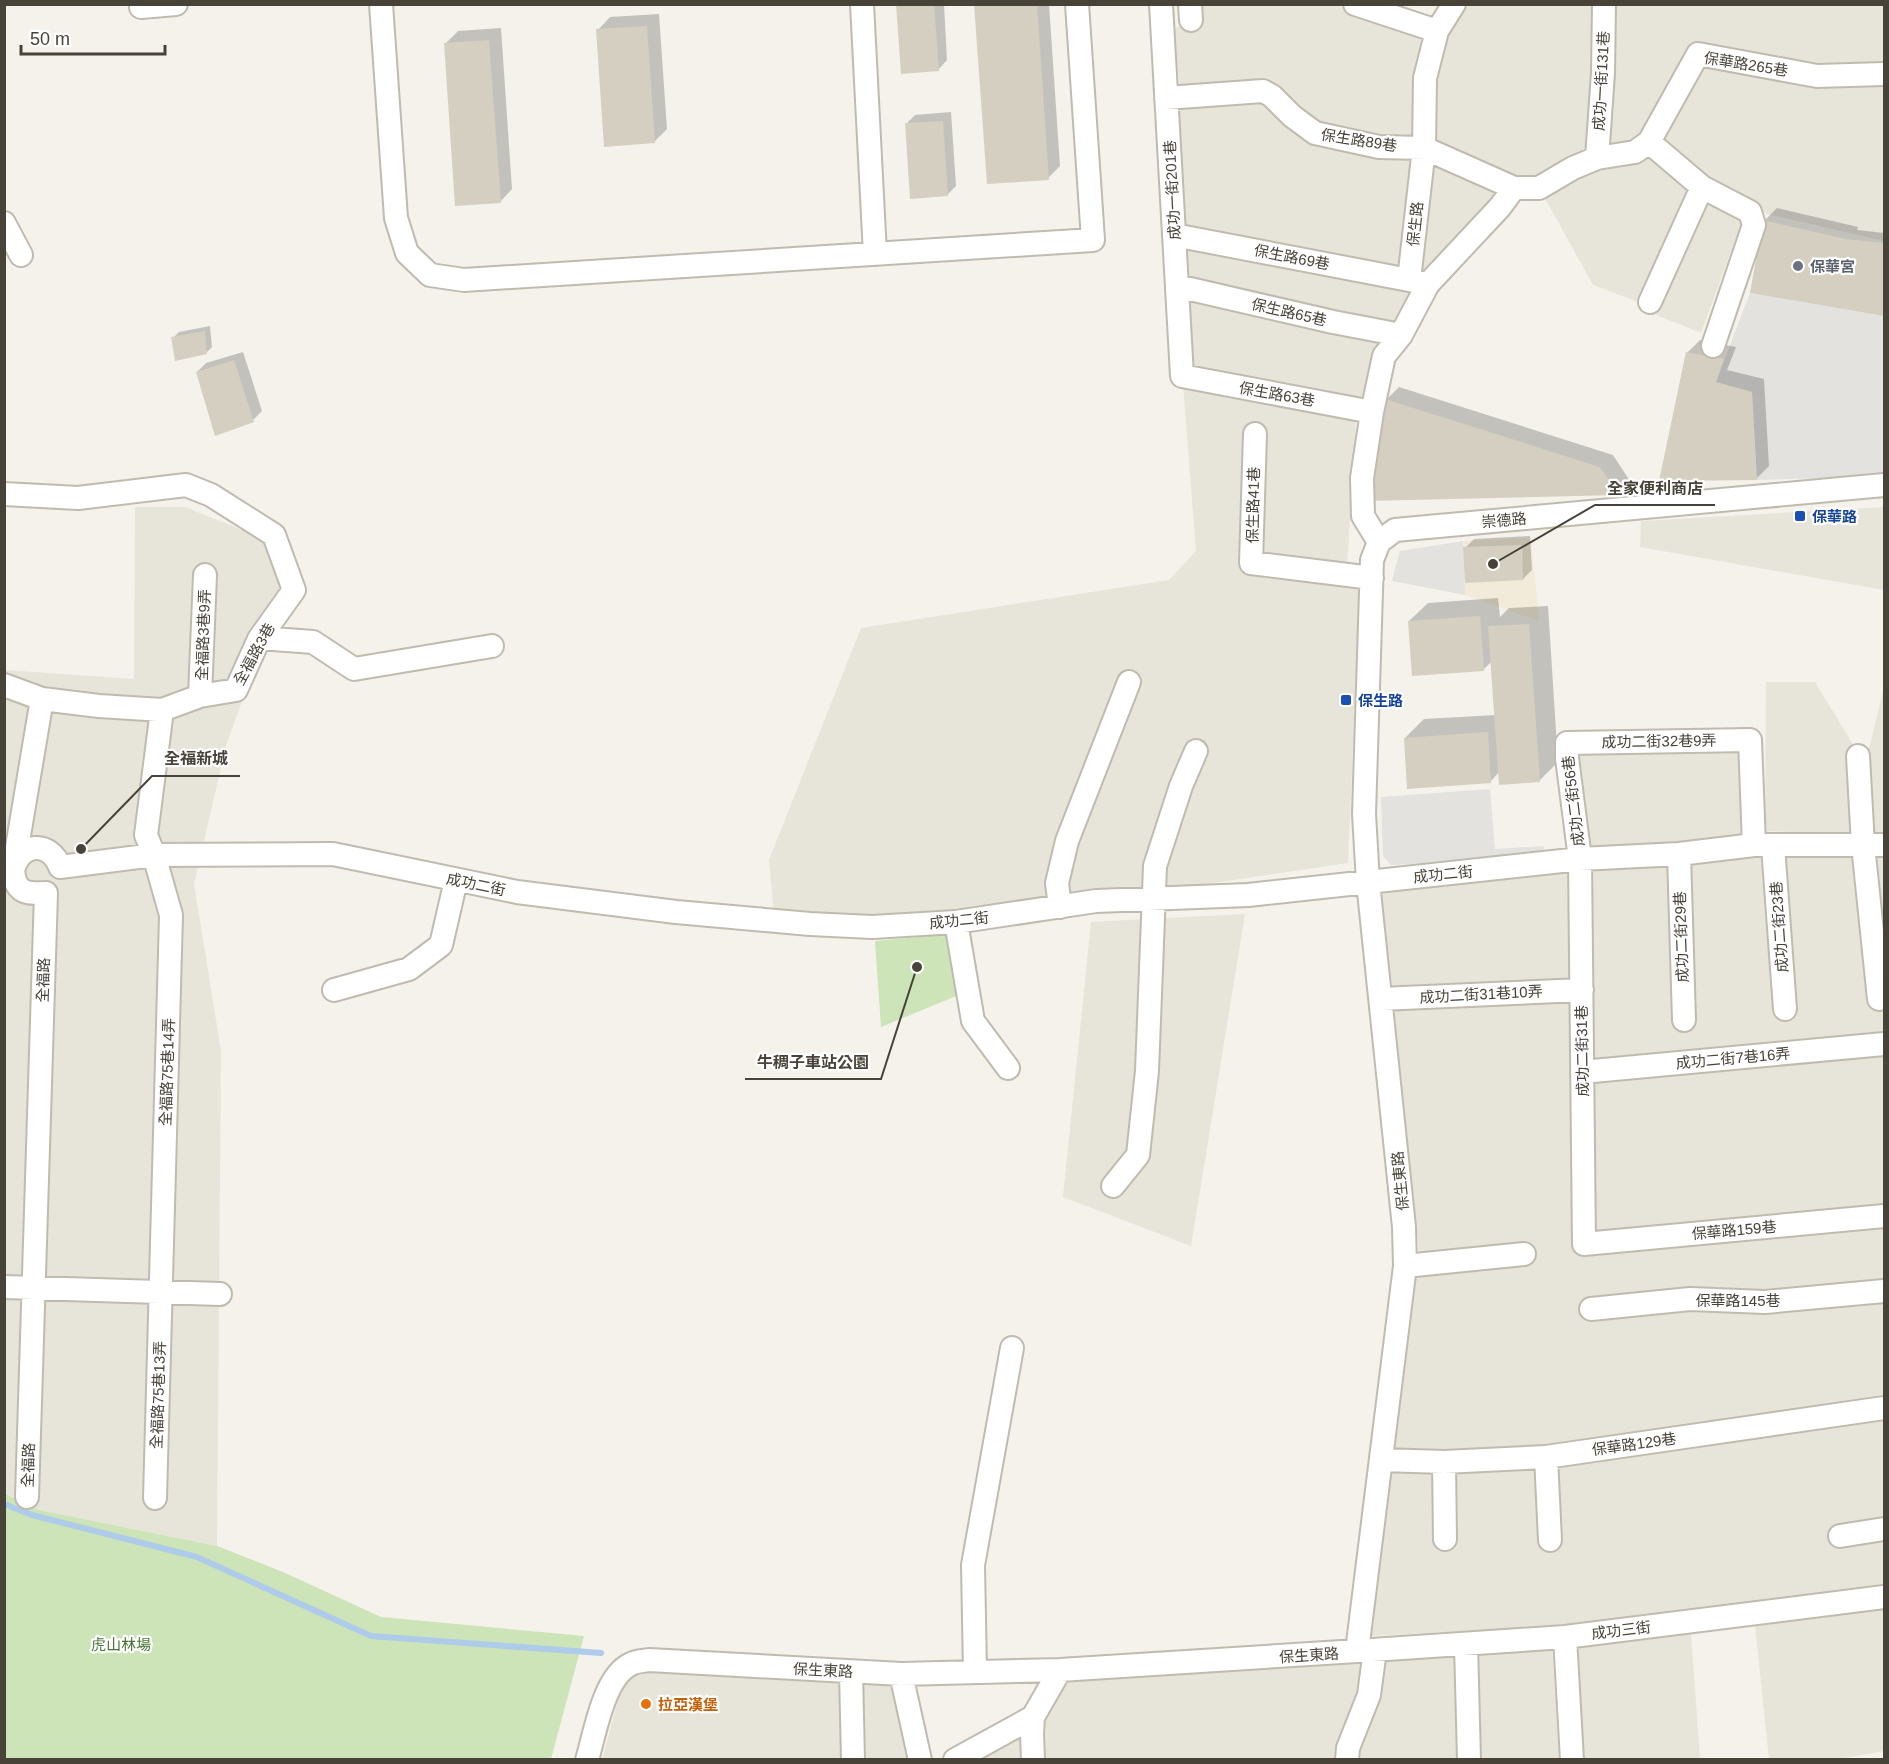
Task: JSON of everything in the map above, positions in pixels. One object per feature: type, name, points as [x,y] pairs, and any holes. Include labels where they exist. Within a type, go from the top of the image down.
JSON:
[{"type":"street","points":[[141,7],[176,4]]},
{"type":"street","points":[[381,4],[396,218],[407,253],[430,275],[464,280],[1093,240],[1077,4]]},
{"type":"street","points":[[862,4],[875,254]]},
{"type":"street","name":"成功一街201巷","points":[[1161,4],[1182,376]]},
{"type":"street","name":"保生路","points":[[1379,542],[1364,516],[1362,478],[1372,412],[1384,356],[1401,334],[1419,282],[1425,78],[1437,31],[1454,4]]},
{"type":"street","name":"成功一街131巷","points":[[1598,158],[1604,4]]},
{"type":"street","points":[[1358,5],[1437,31]]},
{"type":"street","name":"保華路265巷","points":[[1649,142],[1698,54],[1817,76],[1884,74]]},
{"type":"street","name":"保生路89巷","points":[[1166,98],[1263,91],[1315,133],[1379,147],[1424,148]]},
{"type":"street","points":[[1424,148],[1514,188],[1539,188],[1573,168],[1598,158],[1635,152],[1649,142],[1702,187],[1750,212],[1754,225],[1713,346]]},
{"type":"street","points":[[1650,302],[1702,187]]},
{"type":"street","points":[[1419,282],[1500,207],[1514,188]]},
{"type":"street","points":[[4,223],[21,255]]},
{"type":"street","name":"保生路69巷","points":[[1174,235],[1419,282]]},
{"type":"street","name":"保生路65巷","points":[[1177,286],[1334,322],[1401,334]]},
{"type":"street","name":"保生路63巷","points":[[1182,376],[1372,412]]},
{"type":"street","name":"保生路41巷","points":[[1255,434],[1251,563],[1371,578]]},
{"type":"street","name":"全福路3巷","points":[[4,494],[78,498],[186,485],[211,495],[274,536],[294,590],[260,638],[236,690],[200,696],[162,710],[42,699],[4,685]]},
{"type":"street","name":"崇德路","points":[[1379,542],[1395,530],[1884,485]]},
{"type":"street","points":[[1368,882],[1364,814],[1371,578],[1372,560],[1379,542]]},
{"type":"street","name":"全福路3巷9弄","points":[[200,696],[205,575]]},
{"type":"street","points":[[260,638],[313,642],[354,669],[492,646]]},
{"type":"street","points":[[1060,907],[1057,883],[1067,841],[1129,682]]},
{"type":"street","points":[[11,880],[42,699]]},
{"type":"street","name":"全福路75巷14弄","points":[[161,1292],[171,915],[146,835],[162,710]]},
{"type":"street","name":"成功二街32巷9弄","points":[[1567,744],[1750,740]]},
{"type":"street","name":"成功二街23巷","points":[[1750,740],[1785,1008]]},
{"type":"street","name":"成功二街56巷","points":[[1567,744],[1580,859]]},
{"type":"street","points":[[1113,1186],[1138,1155],[1147,1071],[1155,866],[1180,786],[1196,751]]},
{"type":"street","points":[[1858,756],[1874,845],[1879,999]]},
{"type":"street","name":"成功二街","points":[[53,859],[154,855],[333,854],[517,892],[676,912],[873,927],[956,922],[1096,901],[1248,895],[1580,859],[1679,854],[1763,846],[1874,845]]},
{"type":"street","points":[[39,848],[53,859],[60,876],[58,883],[46,893],[30,894],[11,880],[18,856],[24,851],[39,848]]},
{"type":"street","name":"成功二街29巷","points":[[1679,854],[1684,1020]]},
{"type":"street","name":"成功二街31巷","points":[[1580,859],[1584,1244]]},
{"type":"street","points":[[334,990],[409,969],[441,945],[456,880]]},
{"type":"street","name":"保生東路","points":[[587,1760],[604,1698],[615,1677],[631,1664],[649,1660],[901,1674],[1060,1670],[1366,1650],[1382,1460],[1405,1266],[1404,1227],[1368,882]]},
{"type":"street","name":"全福路","points":[[27,1497],[46,893]]},
{"type":"street","points":[[956,922],[973,1021],[1008,1068]]},
{"type":"street","name":"成功二街31巷10弄","points":[[1381,999],[1581,990]]},
{"type":"street","name":"成功二街7巷16弄","points":[[1582,1072],[1884,1044]]},
{"type":"street","name":"保華路159巷","points":[[1584,1244],[1884,1216]]},
{"type":"street","points":[[1405,1266],[1524,1254]]},
{"type":"street","points":[[4,1287],[220,1294]]},
{"type":"street","name":"保華路145巷","points":[[1591,1309],[1690,1299],[1765,1302],[1884,1291]]},
{"type":"street","name":"全福路75巷13弄","points":[[155,1498],[161,1292]]},
{"type":"street","points":[[975,1672],[972,1565],[1012,1348]]},
{"type":"street","name":"保華路129巷","points":[[1382,1460],[1444,1462],[1545,1456],[1884,1408]]},
{"type":"street","points":[[1545,1456],[1550,1540]]},
{"type":"street","points":[[1444,1462],[1445,1539]]},
{"type":"street","points":[[1840,1536],[1884,1529]]},
{"type":"street","name":"成功三街","points":[[1366,1650],[1565,1637],[1884,1597]]},
{"type":"street","points":[[1565,1637],[1572,1760]]},
{"type":"street","points":[[1466,1644],[1469,1760]]},
{"type":"street","points":[[1347,1760],[1348,1748],[1369,1695],[1366,1650]]},
{"type":"street","points":[[1033,1760],[1033,1717],[1060,1670]]},
{"type":"street","points":[[851,1672],[853,1760]]},
{"type":"street","points":[[901,1674],[920,1760]]},
{"type":"street","points":[[955,1760],[1033,1717]]},
{"type":"shaded area","points":[[1330,4],[1432,32],[1419,144],[1318,129],[1271,91],[1180,92],[1174,28],[1196,23],[1195,5]]},
{"type":"shaded area","points":[[1463,5],[1597,5],[1592,155],[1537,180],[1519,180],[1431,143],[1431,81],[1446,30]]},
{"type":"shaded area","points":[[1611,5],[1884,5],[1884,67],[1819,71],[1694,50],[1645,137],[1602,151]]},
{"type":"shaded area","points":[[1702,63],[1823,86],[1884,85],[1884,241],[1767,214],[1708,180],[1663,140]]},
{"type":"shaded area","points":[[1262,94],[1309,138],[1415,157],[1406,282],[1424,288],[1368,407],[1186,372],[1179,101]]},
{"type":"shaded area","points":[[1650,153],[1689,190],[1641,303],[1593,285],[1541,191],[1573,172]]},
{"type":"shaded area","points":[[1429,159],[1502,189],[1428,276],[1416,274]]},
{"type":"shaded area","points":[[1707,197],[1744,216],[1701,333],[1656,315]]},
{"type":"shaded area","points":[[1750,293],[1884,316],[1884,476],[1757,480],[1752,392],[1716,382]]},
{"type":"shaded area","points":[[1183,384],[1356,419],[1347,567],[1244,569],[1360,586],[1348,863],[1160,891],[1048,898],[869,921],[774,915],[769,860],[861,628],[1169,580],[1196,551]]},
{"type":"shaded area","points":[[135,507],[185,507],[265,539],[281,587],[250,635],[230,681],[242,701],[226,746],[194,884],[221,1051],[217,1546],[39,1510],[5,1493],[4,670],[134,679]]},
{"type":"shaded area","points":[[1884,507],[1884,590],[1640,547],[1641,521]]},
{"type":"shaded area","points":[[1531,538],[1539,621],[1465,595],[1463,541]]},
{"type":"shaded area","points":[[1463,541],[1465,595],[1392,581],[1400,551]]},
{"type":"shaded area","points":[[1766,682],[1815,682],[1854,746],[1855,834],[1765,831]]},
{"type":"shaded area","points":[[1884,688],[1884,832],[1870,833],[1867,757]]},
{"type":"shaded area","points":[[1742,746],[1747,836],[1581,854],[1577,748]]},
{"type":"shaded area","points":[[1490,789],[1495,849],[1544,846],[1543,857],[1391,865],[1383,856],[1381,797]]},
{"type":"shaded area","points":[[1756,852],[1884,852],[1884,1584],[1564,1626],[1370,1636],[1419,1251],[1376,887]]},
{"type":"shaded area","points":[[1245,914],[1191,1246],[1063,1197],[1091,922]]},
{"type":"shaded area","points":[[1884,1603],[1884,1751],[1844,1759],[1769,1759],[1755,1625]]},
{"type":"shaded area","points":[[1691,1632],[1700,1759],[1580,1759],[1577,1643]]},
{"type":"shaded area","points":[[1552,1644],[1559,1759],[1476,1759],[1474,1647]]},
{"type":"shaded area","points":[[1461,1651],[1462,1759],[1353,1760],[1382,1656]]},
{"type":"shaded area","points":[[1364,1660],[1360,1694],[1337,1759],[1044,1760],[1046,1716],[1067,1678]]},
{"type":"shaded area","points":[[648,1668],[844,1682],[846,1759],[602,1760],[622,1685],[631,1672]]},
{"type":"shaded area","points":[[863,1682],[896,1684],[913,1759],[861,1760]]},
{"type":"shaded area","points":[[1027,1726],[1029,1759],[968,1759]]},
{"type":"green space","points":[[953,934],[961,994],[881,1027],[875,941]]},
{"type":"green space","name":"虎山林場","points":[[4,1493],[39,1510],[217,1546],[283,1572],[381,1617],[584,1636],[551,1759],[5,1759]]},
{"type":"building","points":[[896,4],[934,4],[939,71],[901,74]]},
{"type":"building","points":[[974,4],[1037,4],[1049,180],[987,184]]},
{"type":"building","points":[[647,26],[655,143],[604,147],[596,29]]},
{"type":"building","points":[[489,40],[501,203],[455,206],[444,43]]},
{"type":"building","points":[[943,121],[948,196],[910,199],[905,123]]},
{"type":"building","name":"保華宮","points":[[1763,220],[1846,239],[1884,243],[1884,316],[1750,293]]},
{"type":"building","points":[[205,331],[207,354],[175,361],[171,337]]},
{"type":"building","points":[[1686,352],[1724,359],[1716,382],[1752,392],[1757,480],[1659,481]]},
{"type":"building","points":[[234,360],[254,422],[215,436],[196,372]]},
{"type":"building","points":[[1385,399],[1600,467],[1619,495],[1366,501]]},
{"type":"building","points":[[1522,545],[1523,580],[1465,583],[1463,547]]},
{"type":"building","points":[[1480,616],[1484,671],[1412,676],[1408,621]]},
{"type":"building","points":[[1529,624],[1540,782],[1499,785],[1488,626]]},
{"type":"building","points":[[1488,732],[1491,783],[1407,789],[1404,738]]},
{"type":"waterway","points":[[4,1504],[32,1515],[197,1557],[371,1636],[601,1653]]},
{"type":"place","name":"保華宮","points":[[1798,266]]},
{"type":"place","name":"保華路","points":[[1800,516]]},
{"type":"place","name":"全家便利商店","points":[[1493,564]]},
{"type":"place","name":"保生路","points":[[1346,700]]},
{"type":"place","name":"全福新城","points":[[81,849]]},
{"type":"place","name":"牛稠子車站公園","points":[[917,967]]},
{"type":"place","name":"拉亞漢堡","points":[[646,1704]]}]
